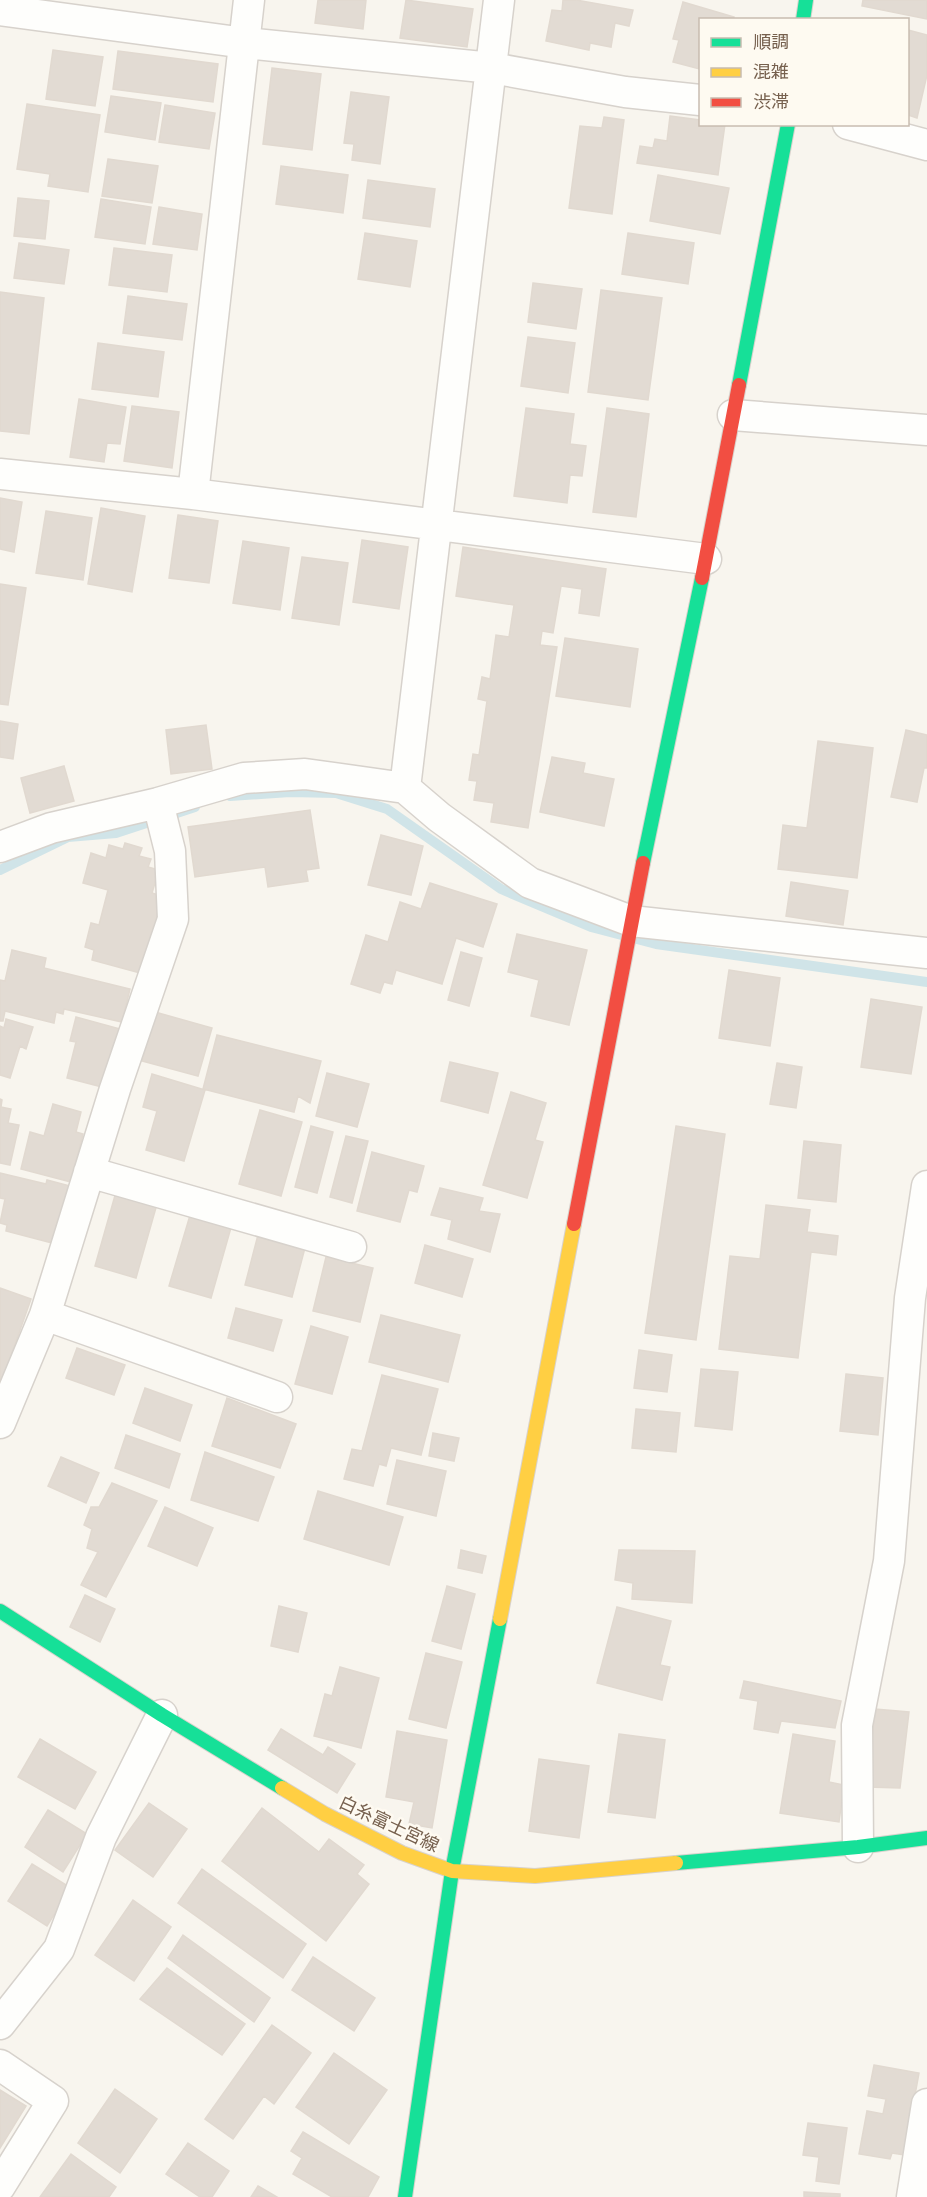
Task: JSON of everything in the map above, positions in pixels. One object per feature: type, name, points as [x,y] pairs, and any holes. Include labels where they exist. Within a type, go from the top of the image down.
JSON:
[{"type":"street","points":[[193,494],[249,0]]},
{"type":"street","points":[[405,788],[492,68],[498,0]]},
{"type":"street","points":[[803,18],[806,0]]},
{"type":"street","points":[[1,10],[244,43],[492,68],[625,92],[699,100]]},
{"type":"street","points":[[405,2197],[452,1871],[631,921],[706,559],[788,126]]},
{"type":"street","points":[[856,126],[927,145]]},
{"type":"street","points":[[733,415],[927,430]]},
{"type":"street","points":[[0,474],[193,494],[706,559]]},
{"type":"street","points":[[0,847],[51,828],[158,803],[244,778],[305,774],[405,788],[439,817],[530,883],[631,921],[927,953]]},
{"type":"street","points":[[0,1423],[45,1315],[89,1172],[173,919],[170,850],[158,803]]},
{"type":"street","points":[[89,1172],[351,1247]]},
{"type":"street","points":[[858,1847],[857,1725],[889,1561],[919,1297],[927,1186]]},
{"type":"street","points":[[45,1315],[277,1397]]},
{"type":"street","name":"白糸富士宮線","points":[[0,1611],[162,1715],[325,1814],[402,1853],[452,1871],[535,1876],[858,1847],[927,1838]]},
{"type":"street","points":[[0,2024],[59,1949],[101,1837],[162,1715]]},
{"type":"street","points":[[0,2065],[53,2102],[0,2186]]},
{"type":"street","points":[[912,2197],[927,2104]]},
{"type":"building","points":[[318,0],[366,0],[363,29],[315,23]]},
{"type":"building","points":[[406,0],[473,9],[467,47],[400,38]]},
{"type":"building","points":[[563,0],[576,0],[633,10],[629,26],[615,23],[611,47],[590,43],[589,50],[546,41],[552,10],[562,11]]},
{"type":"building","points":[[863,0],[927,0],[927,19],[862,6]]},
{"type":"building","points":[[683,2],[734,17],[699,18],[699,69],[673,62],[679,40],[673,39]]},
{"type":"building","points":[[909,30],[927,35],[927,75],[917,118],[909,115]]},
{"type":"building","points":[[53,50],[103,57],[95,106],[46,99]]},
{"type":"building","points":[[118,51],[218,64],[213,102],[113,89]]},
{"type":"building","points":[[272,68],[321,74],[312,150],[263,144]]},
{"type":"building","points":[[351,92],[389,97],[380,164],[352,160],[354,144],[344,143]]},
{"type":"building","points":[[111,96],[161,103],[155,140],[105,132]]},
{"type":"building","points":[[27,104],[100,115],[88,192],[48,186],[50,174],[17,169]]},
{"type":"building","points":[[165,105],[215,113],[209,149],[159,142]]},
{"type":"building","points":[[670,116],[699,120],[699,126],[725,126],[718,175],[637,163],[640,146],[653,148],[655,139],[667,141]]},
{"type":"building","points":[[604,117],[624,120],[612,214],[569,208],[580,126],[602,128]]},
{"type":"building","points":[[108,159],[158,166],[152,203],[102,196]]},
{"type":"building","points":[[281,166],[348,175],[343,213],[276,204]]},
{"type":"building","points":[[658,175],[729,188],[720,234],[650,221]]},
{"type":"building","points":[[368,180],[435,189],[430,227],[363,218]]},
{"type":"building","points":[[18,198],[49,201],[45,239],[14,236]]},
{"type":"building","points":[[101,199],[151,207],[145,244],[95,237]]},
{"type":"building","points":[[159,207],[202,214],[197,250],[153,244]]},
{"type":"building","points":[[365,233],[417,241],[410,287],[358,279]]},
{"type":"building","points":[[628,233],[694,243],[688,284],[622,274]]},
{"type":"building","points":[[19,243],[69,250],[64,284],[14,278]]},
{"type":"building","points":[[114,248],[172,255],[167,292],[109,285]]},
{"type":"building","points":[[533,283],[582,289],[576,329],[528,322]]},
{"type":"building","points":[[601,290],[662,298],[648,400],[588,392]]},
{"type":"building","points":[[0,292],[44,298],[29,434],[0,431]]},
{"type":"building","points":[[128,296],[187,304],[182,340],[123,333]]},
{"type":"building","points":[[528,337],[575,343],[568,393],[521,386]]},
{"type":"building","points":[[98,343],[164,352],[158,397],[92,389]]},
{"type":"building","points":[[79,399],[126,407],[120,444],[107,443],[104,462],[70,457]]},
{"type":"building","points":[[132,406],[179,412],[172,468],[124,461]]},
{"type":"building","points":[[526,408],[574,414],[570,444],[586,446],[582,476],[570,475],[567,503],[514,496]]},
{"type":"building","points":[[607,408],[649,414],[636,517],[593,512]]},
{"type":"building","points":[[0,498],[22,502],[14,552],[0,549]]},
{"type":"building","points":[[101,508],[145,516],[132,592],[88,584]]},
{"type":"building","points":[[46,511],[92,518],[83,580],[36,573]]},
{"type":"building","points":[[178,515],[218,521],[209,583],[169,578]]},
{"type":"building","points":[[362,540],[408,547],[399,609],[353,602]]},
{"type":"building","points":[[243,541],[289,548],[280,610],[233,603]]},
{"type":"building","points":[[463,547],[606,569],[599,616],[579,613],[582,589],[561,586],[553,633],[542,631],[540,645],[557,647],[528,828],[491,822],[494,803],[474,800],[477,781],[469,780],[473,754],[479,755],[487,701],[478,699],[482,677],[490,679],[496,635],[509,637],[514,605],[456,596]]},
{"type":"building","points":[[302,557],[348,563],[339,625],[292,618]]},
{"type":"building","points":[[0,584],[26,588],[8,705],[0,704]]},
{"type":"building","points":[[565,638],[638,649],[630,707],[556,696]]},
{"type":"building","points":[[0,721],[18,724],[13,759],[0,757]]},
{"type":"building","points":[[206,725],[212,769],[171,774],[166,730]]},
{"type":"building","points":[[906,730],[927,735],[927,768],[924,768],[917,802],[891,797]]},
{"type":"building","points":[[818,741],[873,748],[857,878],[778,869],[783,825],[807,828]]},
{"type":"building","points":[[552,757],[585,763],[583,773],[614,779],[604,826],[540,812]]},
{"type":"building","points":[[64,766],[74,801],[30,813],[21,778]]},
{"type":"building","points":[[310,810],[319,868],[306,870],[308,881],[268,887],[265,867],[195,877],[188,827]]},
{"type":"building","points":[[381,835],[423,846],[411,895],[368,885]]},
{"type":"building","points":[[125,843],[142,848],[139,856],[151,859],[148,867],[159,870],[152,893],[165,897],[144,974],[92,960],[94,950],[85,947],[91,923],[99,925],[108,890],[83,883],[91,853],[106,858],[109,845],[123,849]]},
{"type":"building","points":[[791,882],[848,891],[843,925],[786,916]]},
{"type":"building","points":[[430,883],[497,904],[483,947],[456,938],[442,984],[396,970],[392,984],[384,982],[380,993],[351,984],[366,935],[388,942],[400,902],[421,909]]},
{"type":"building","points":[[517,934],[587,950],[569,1025],[531,1016],[539,980],[508,972]]},
{"type":"building","points":[[12,950],[46,958],[44,968],[130,989],[122,1022],[64,1009],[63,1014],[56,1012],[54,1023],[5,1011],[3,1021],[0,1021],[0,980],[5,981]]},
{"type":"building","points":[[461,952],[482,958],[469,1006],[448,1000]]},
{"type":"building","points":[[729,970],[780,978],[770,1046],[719,1038]]},
{"type":"building","points":[[871,999],[922,1007],[911,1074],[861,1067]]},
{"type":"building","points":[[155,1012],[212,1028],[198,1076],[142,1061]]},
{"type":"building","points":[[76,1017],[120,1029],[106,1088],[67,1078],[76,1042],[70,1041]]},
{"type":"building","points":[[6,1019],[33,1027],[26,1049],[20,1046],[10,1078],[0,1075],[0,1026],[4,1028]]},
{"type":"building","points":[[217,1035],[321,1061],[310,1103],[298,1096],[294,1112],[203,1089]]},
{"type":"building","points":[[450,1062],[498,1073],[488,1113],[441,1101]]},
{"type":"building","points":[[777,1063],[802,1067],[796,1108],[770,1104]]},
{"type":"building","points":[[327,1073],[369,1084],[357,1127],[316,1116]]},
{"type":"building","points":[[152,1074],[205,1090],[184,1161],[146,1150],[157,1111],[143,1107]]},
{"type":"building","points":[[511,1092],[546,1103],[535,1140],[543,1142],[527,1198],[483,1185]]},
{"type":"building","points":[[0,1099],[2,1100],[1,1107],[11,1109],[8,1123],[19,1125],[10,1165],[0,1163]]},
{"type":"building","points":[[53,1104],[81,1112],[76,1132],[83,1134],[71,1182],[21,1169],[30,1132],[44,1136]]},
{"type":"building","points":[[260,1110],[302,1122],[281,1196],[239,1184]]},
{"type":"building","points":[[311,1126],[333,1132],[317,1193],[295,1187]]},
{"type":"building","points":[[676,1126],[725,1134],[696,1340],[645,1333]]},
{"type":"building","points":[[346,1136],[368,1141],[352,1203],[330,1197]]},
{"type":"building","points":[[804,1141],[841,1145],[836,1202],[798,1198]]},
{"type":"building","points":[[372,1152],[424,1166],[417,1192],[409,1190],[400,1222],[357,1211]]},
{"type":"building","points":[[0,1173],[46,1184],[47,1180],[70,1186],[56,1244],[6,1231],[7,1225],[0,1223],[5,1199],[0,1198]]},
{"type":"building","points":[[440,1188],[483,1198],[479,1211],[500,1214],[490,1252],[448,1239],[452,1220],[431,1215]]},
{"type":"building","points":[[116,1192],[157,1204],[136,1278],[95,1266]]},
{"type":"building","points":[[766,1205],[810,1210],[807,1232],[838,1236],[836,1255],[811,1252],[798,1358],[719,1349],[730,1256],[760,1259]]},
{"type":"building","points":[[191,1212],[232,1224],[211,1298],[169,1286]]},
{"type":"building","points":[[259,1231],[306,1244],[292,1297],[245,1285]]},
{"type":"building","points":[[425,1245],[473,1259],[462,1297],[415,1283]]},
{"type":"building","points":[[326,1257],[373,1268],[360,1322],[313,1311]]},
{"type":"building","points":[[0,1288],[31,1299],[0,1387]]},
{"type":"building","points":[[236,1308],[282,1320],[273,1351],[228,1338]]},
{"type":"building","points":[[381,1315],[460,1335],[448,1382],[369,1362]]},
{"type":"building","points":[[311,1326],[348,1337],[332,1394],[295,1384]]},
{"type":"building","points":[[77,1348],[125,1365],[114,1395],[66,1378]]},
{"type":"building","points":[[639,1350],[672,1355],[667,1392],[634,1388]]},
{"type":"building","points":[[701,1369],[738,1372],[732,1430],[695,1426]]},
{"type":"building","points":[[846,1374],[883,1378],[878,1435],[840,1431]]},
{"type":"building","points":[[382,1375],[438,1389],[421,1455],[391,1448],[386,1466],[379,1464],[373,1486],[344,1479],[352,1449],[362,1451]]},
{"type":"building","points":[[145,1388],[192,1405],[180,1441],[133,1423]]},
{"type":"building","points":[[227,1398],[296,1424],[280,1468],[212,1446]]},
{"type":"building","points":[[636,1409],[680,1413],[676,1452],[632,1448]]},
{"type":"building","points":[[433,1433],[459,1438],[454,1461],[429,1456]]},
{"type":"building","points":[[126,1435],[180,1454],[169,1488],[115,1468]]},
{"type":"building","points":[[205,1452],[274,1477],[258,1521],[191,1500]]},
{"type":"building","points":[[61,1457],[99,1473],[86,1503],[48,1486]]},
{"type":"building","points":[[397,1460],[446,1471],[436,1516],[387,1504]]},
{"type":"building","points":[[112,1483],[157,1501],[106,1597],[81,1585],[98,1552],[87,1548],[92,1529],[84,1525],[91,1507],[99,1507]]},
{"type":"building","points":[[318,1491],[403,1517],[389,1565],[304,1539]]},
{"type":"building","points":[[165,1507],[213,1528],[197,1566],[148,1546]]},
{"type":"building","points":[[461,1550],[486,1556],[482,1573],[458,1568]]},
{"type":"building","points":[[619,1550],[695,1551],[692,1603],[632,1599],[633,1583],[615,1580]]},
{"type":"building","points":[[447,1586],[475,1594],[461,1649],[432,1641]]},
{"type":"building","points":[[85,1595],[115,1609],[100,1642],[70,1627]]},
{"type":"building","points":[[279,1606],[307,1613],[298,1652],[271,1646]]},
{"type":"building","points":[[617,1607],[671,1621],[660,1665],[670,1667],[662,1700],[597,1683]]},
{"type":"building","points":[[426,1653],[462,1662],[446,1728],[409,1719]]},
{"type":"building","points":[[340,1667],[379,1678],[361,1748],[314,1736],[325,1694],[332,1696]]},
{"type":"building","points":[[744,1681],[841,1701],[835,1728],[781,1721],[778,1733],[754,1729],[758,1701],[740,1698]]},
{"type":"building","points":[[875,1709],[909,1712],[900,1788],[867,1787]]},
{"type":"building","points":[[281,1729],[323,1755],[328,1747],[355,1764],[337,1793],[268,1750]]},
{"type":"building","points":[[397,1731],[447,1740],[432,1828],[409,1824],[414,1802],[386,1797]]},
{"type":"building","points":[[619,1734],[665,1740],[655,1818],[608,1812]]},
{"type":"building","points":[[793,1734],[835,1741],[829,1782],[844,1785],[839,1822],[780,1813]]},
{"type":"building","points":[[40,1739],[96,1772],[75,1809],[18,1777]]},
{"type":"building","points":[[539,1759],[589,1766],[579,1838],[529,1831]]},
{"type":"building","points":[[149,1803],[187,1829],[153,1877],[115,1850]]},
{"type":"building","points":[[262,1808],[319,1852],[329,1839],[364,1865],[357,1874],[369,1884],[326,1941],[222,1861]]},
{"type":"building","points":[[48,1810],[87,1834],[63,1872],[25,1847]]},
{"type":"building","points":[[32,1864],[71,1888],[47,1926],[8,1901]]},
{"type":"building","points":[[202,1869],[306,1944],[283,1978],[178,1903]]},
{"type":"building","points":[[133,1900],[171,1927],[134,1981],[95,1955]]},
{"type":"building","points":[[183,1935],[270,1998],[254,2022],[168,1958]]},
{"type":"building","points":[[313,1957],[375,1998],[354,2031],[292,1990]]},
{"type":"building","points":[[167,1968],[245,2024],[222,2055],[140,1999]]},
{"type":"building","points":[[272,2025],[311,2053],[274,2104],[264,2096],[233,2139],[205,2119]]},
{"type":"building","points":[[334,2053],[387,2090],[349,2144],[296,2107]]},
{"type":"building","points":[[874,2065],[919,2073],[904,2155],[892,2153],[890,2159],[859,2154],[867,2111],[883,2114],[886,2099],[868,2096]]},
{"type":"building","points":[[115,2089],[157,2119],[120,2173],[78,2143]]},
{"type":"building","points":[[0,2090],[26,2106],[0,2148]]},
{"type":"building","points":[[808,2123],[847,2128],[839,2184],[816,2181],[819,2157],[803,2155]]},
{"type":"building","points":[[303,2132],[379,2177],[368,2197],[332,2197],[293,2174],[302,2158],[291,2151]]},
{"type":"building","points":[[188,2143],[229,2171],[212,2197],[200,2197],[166,2174]]},
{"type":"building","points":[[71,2154],[116,2187],[109,2197],[40,2197]]},
{"type":"building","points":[[258,2186],[277,2197],[251,2197]]},
{"type":"building","points":[[804,2192],[840,2194],[840,2197],[804,2197]]},
{"type":"waterway","points":[[230,796],[290,792],[336,793],[387,809],[501,889],[591,927],[656,944],[927,982]]},
{"type":"waterway","points":[[0,870],[68,837],[116,833],[195,807]]},
{"type":"traffic: fast","points":[[803,18],[806,0]]},
{"type":"traffic: fast","points":[[739,385],[788,126]]},
{"type":"traffic: fast","points":[[643,863],[702,578]]},
{"type":"traffic: fast","points":[[0,1611],[162,1715],[282,1788]]},
{"type":"traffic: fast","points":[[405,2197],[452,1871],[500,1619]]},
{"type":"traffic: fast","points":[[676,1863],[858,1847],[927,1838]]},
{"type":"traffic: slow","points":[[500,1619],[574,1224]]},
{"type":"traffic: slow","points":[[282,1788],[325,1814],[402,1853],[452,1871],[535,1876],[676,1863]]},
{"type":"traffic: jam","points":[[702,578],[739,385]]},
{"type":"traffic: jam","points":[[574,1224],[643,863]]}]
